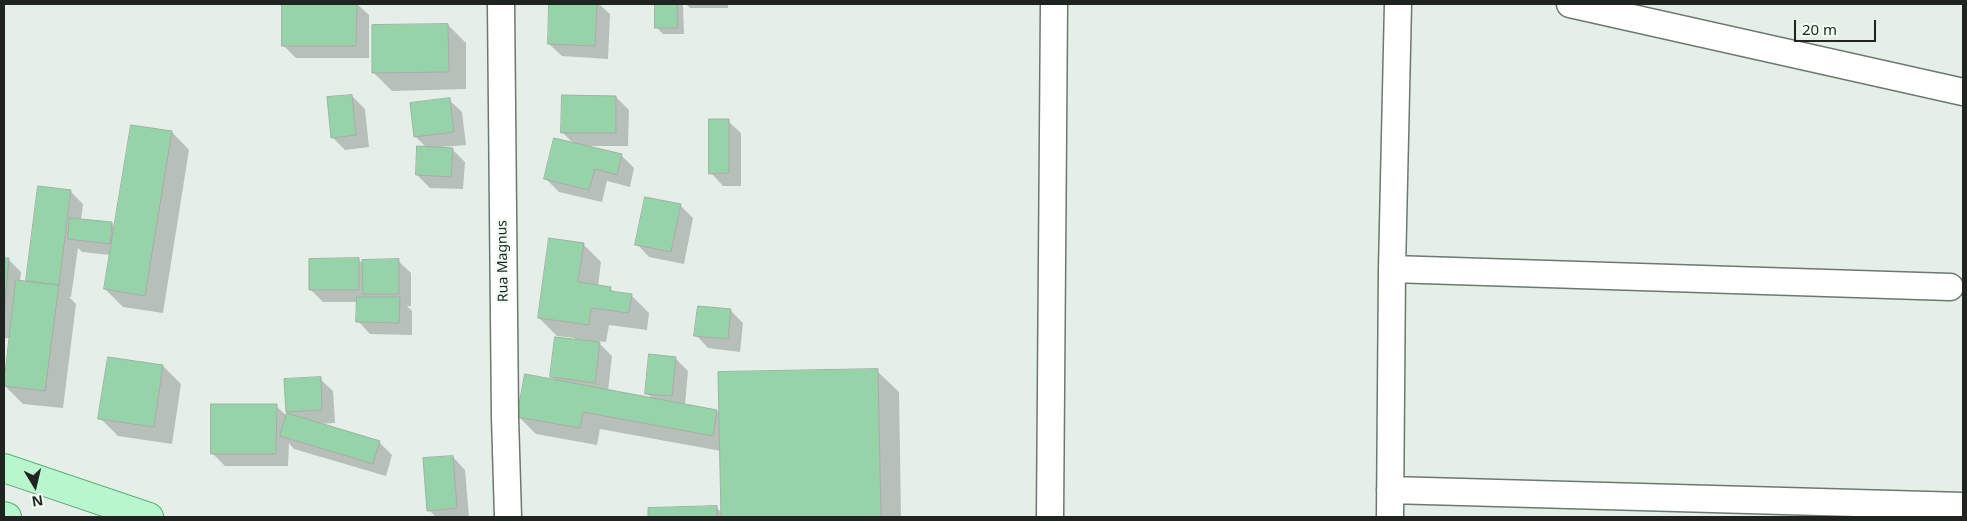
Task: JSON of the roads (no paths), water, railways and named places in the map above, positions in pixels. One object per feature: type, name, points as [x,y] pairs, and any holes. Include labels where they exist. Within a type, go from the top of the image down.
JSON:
[{"type":"main road","points":[[4,468],[148,517]]},
{"type":"street","name":"Rua Magnus","points":[[501,4],[504,417],[508,517]]},
{"type":"street","points":[[1050,517],[1054,4]]},
{"type":"street","points":[[1390,517],[1392,269],[1398,4]]},
{"type":"street","points":[[1570,4],[1963,92]]},
{"type":"street","points":[[1392,269],[1950,287]]},
{"type":"street","points":[[1390,490],[1963,506]]}]
